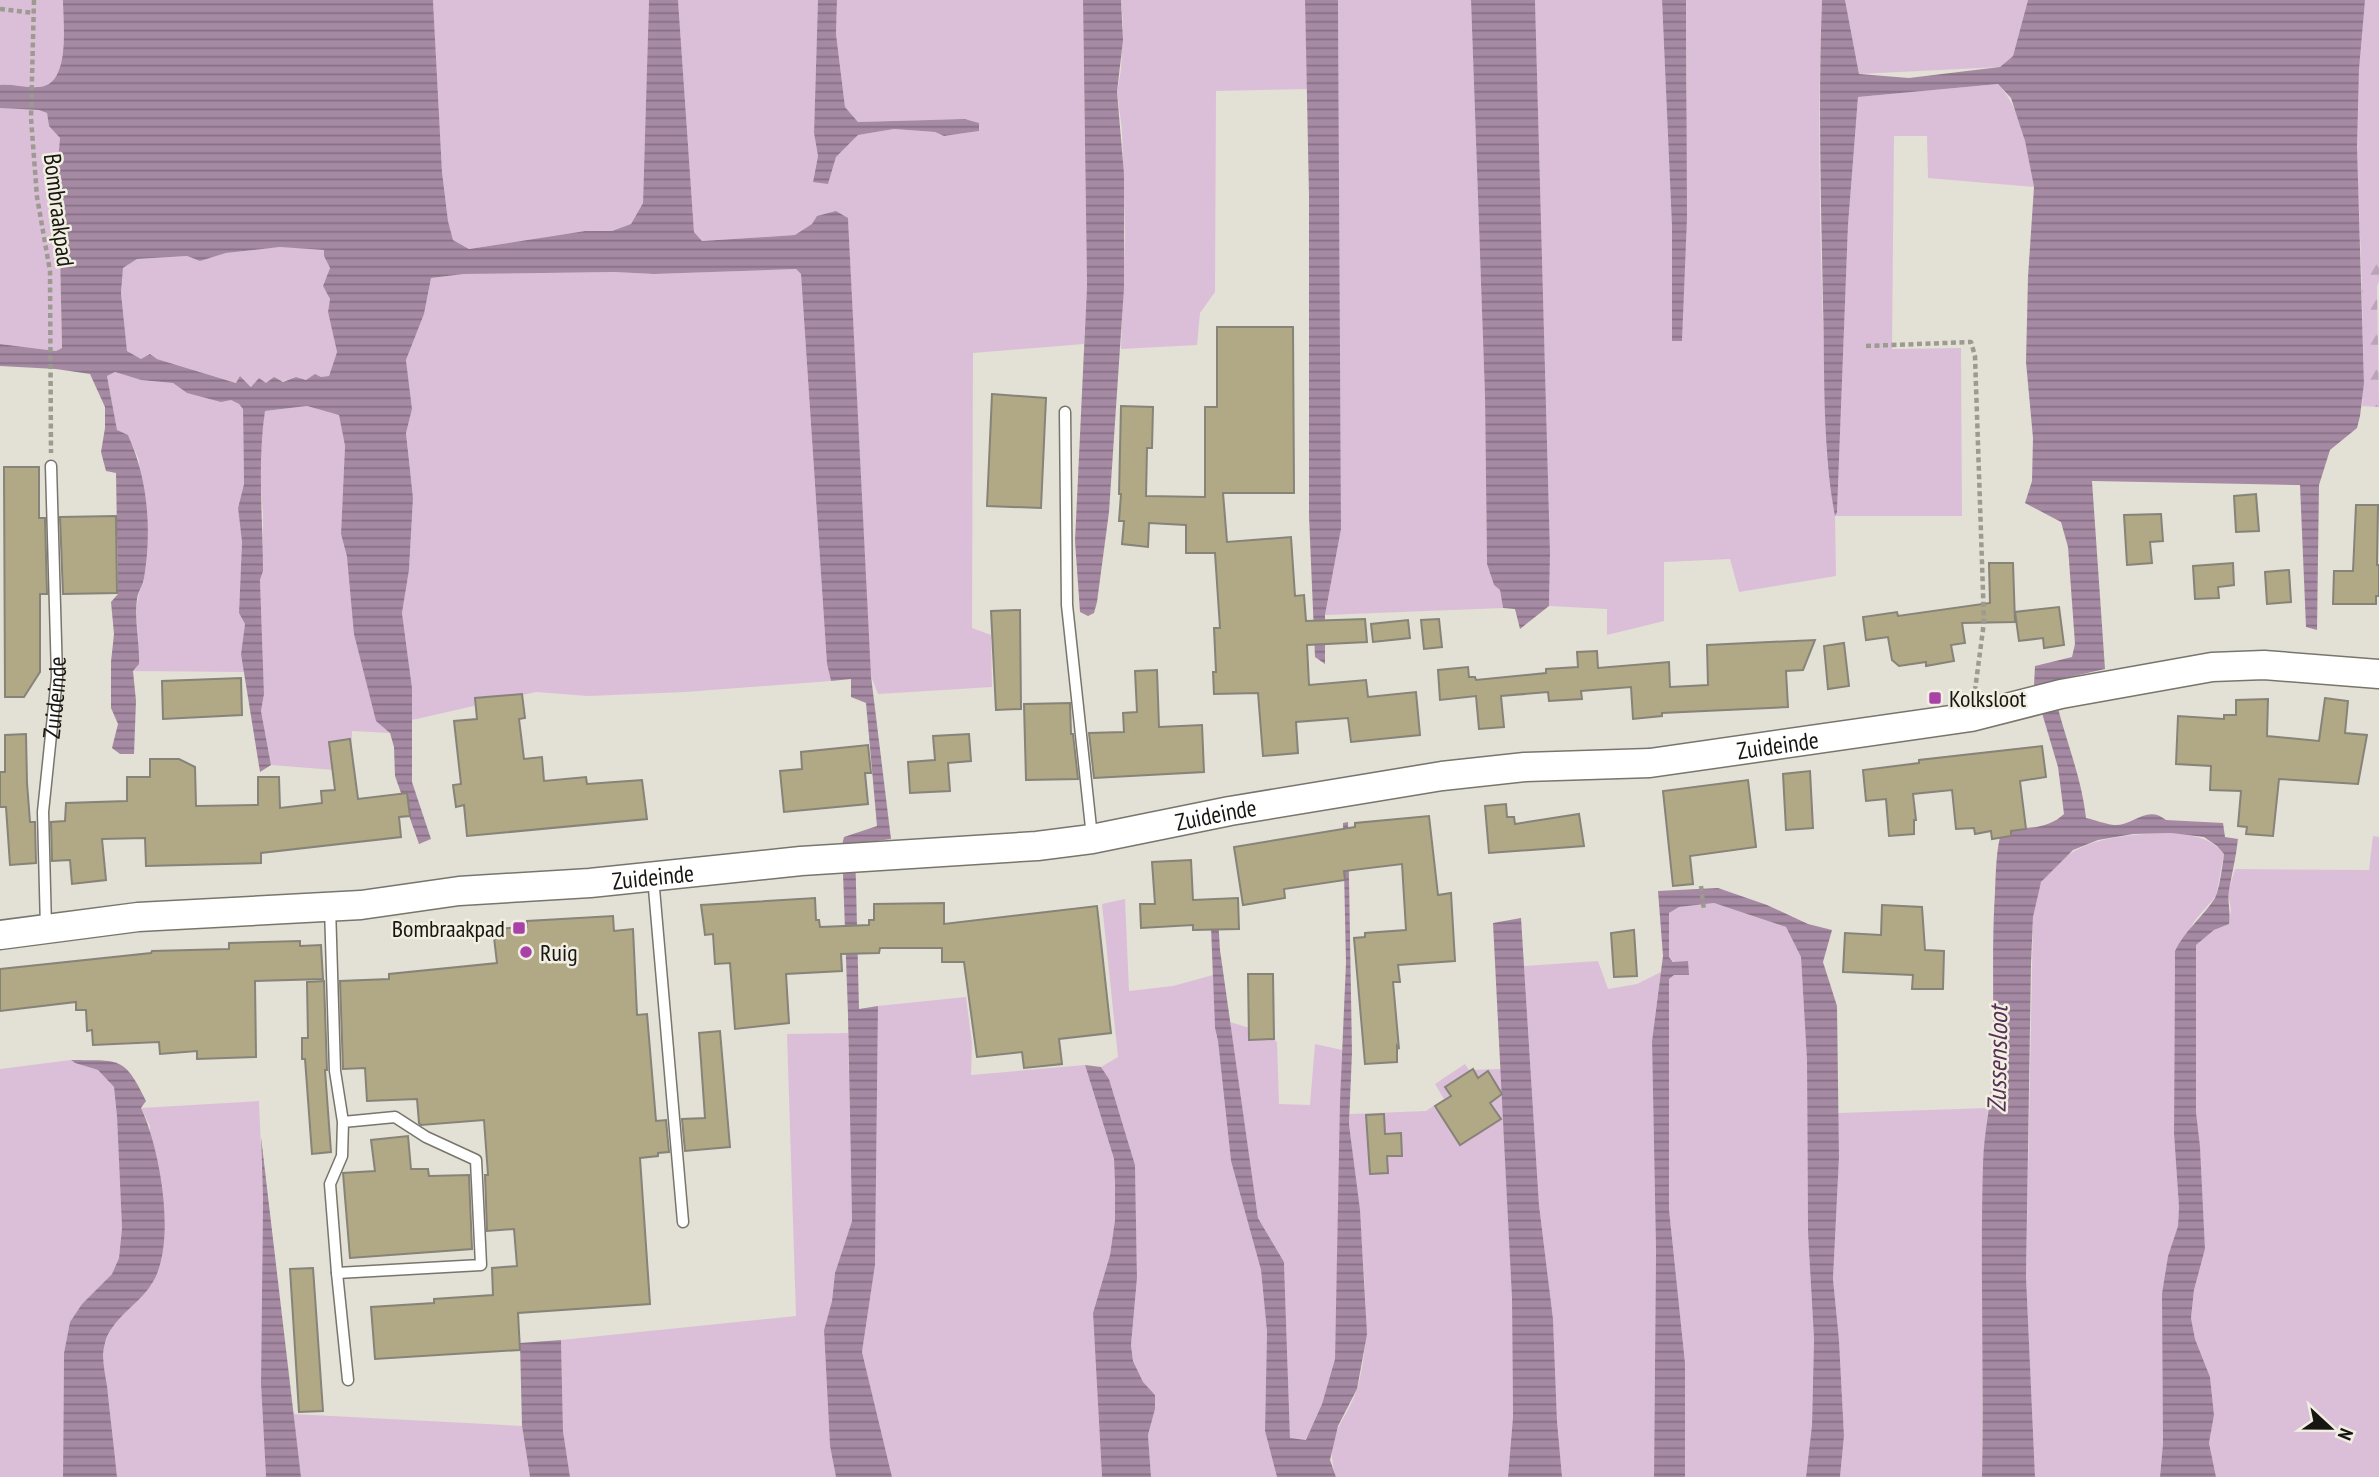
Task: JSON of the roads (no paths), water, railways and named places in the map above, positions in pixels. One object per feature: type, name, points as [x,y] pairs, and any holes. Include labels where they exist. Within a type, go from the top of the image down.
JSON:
[{"type":"street","name":"Zuideinde","points":[[0,935],[138,917],[379,903],[459,891],[653,877],[801,861],[1037,846],[1092,839],[1230,811],[1442,776],[1525,767],[1650,763],[1971,717],[2061,694],[2213,667],[2264,666],[2379,674]]},
{"type":"lane","points":[[1065,412],[1067,605],[1092,839]]},
{"type":"lane","name":"Zuideinde","points":[[46,928],[43,812],[57,677],[51,466]]},
{"type":"lane","points":[[653,877],[683,1222]]},
{"type":"lane","points":[[330,906],[335,1071],[343,1122],[342,1156],[330,1184],[348,1380]]},
{"type":"lane","points":[[337,1273],[481,1265],[476,1160],[426,1137],[395,1117],[343,1122]]},
{"type":"water","points":[[63,0],[433,0],[442,172],[448,221],[453,240],[469,249],[585,231],[612,231],[631,224],[643,203],[649,0],[678,0],[694,232],[702,241],[795,235],[812,224],[817,216],[836,211],[848,218],[871,676],[891,839],[855,844],[859,1009],[878,1006],[875,1265],[862,1352],[892,1477],[836,1477],[830,1446],[824,1330],[832,1301],[835,1273],[852,1221],[842,845],[844,837],[877,826],[866,703],[851,697],[851,679],[831,681],[827,664],[801,274],[796,269],[654,274],[464,274],[431,278],[424,314],[406,360],[412,409],[406,433],[413,498],[409,570],[402,613],[412,688],[412,782],[431,839],[419,844],[395,776],[394,747],[390,733],[376,721],[354,634],[347,557],[341,534],[345,446],[339,415],[307,406],[265,411],[261,471],[263,571],[260,580],[264,694],[261,711],[271,765],[260,772],[241,654],[245,624],[239,613],[242,542],[238,508],[244,484],[243,409],[231,400],[221,402],[187,393],[173,383],[141,380],[115,372],[107,376],[117,430],[128,435],[140,469],[148,523],[144,578],[136,607],[139,664],[133,671],[136,701],[134,754],[120,754],[112,748],[118,724],[111,708],[114,634],[111,602],[118,594],[116,473],[106,471],[101,452],[105,407],[90,374],[0,366],[0,344],[56,351],[62,348],[58,160],[60,138],[49,126],[47,113],[39,110],[0,108],[0,85],[39,87],[49,84],[56,76],[63,52]],"holes":[[[280,247],[324,250],[330,268],[323,286],[330,299],[328,312],[337,352],[329,376],[321,377],[315,374],[306,380],[296,377],[283,382],[274,377],[266,383],[259,378],[251,387],[240,376],[236,383],[157,359],[150,354],[141,359],[127,351],[121,293],[123,268],[137,259],[187,256],[200,261],[226,253]]]},
{"type":"water","points":[[818,0],[837,0],[836,34],[845,107],[858,122],[965,119],[979,123],[979,131],[944,136],[935,132],[894,129],[858,135],[836,157],[828,184],[813,182],[818,156],[814,133]]},
{"type":"water","points":[[1083,0],[1121,0],[1123,40],[1117,92],[1124,174],[1124,288],[1109,512],[1097,602],[1094,613],[1088,616],[1080,612],[1075,541],[1087,286]]},
{"type":"water","points":[[1305,0],[1338,0],[1341,529],[1325,615],[1325,664],[1315,657],[1309,516],[1309,196]]},
{"type":"water","points":[[1471,0],[1535,0],[1550,553],[1549,606],[1520,629],[1515,609],[1503,608],[1500,590],[1494,585],[1487,564],[1485,396]]},
{"type":"water","points":[[1662,0],[1686,0],[1687,217],[1682,341],[1672,341],[1672,227]]},
{"type":"water","name":"Zussensloot","points":[[1822,0],[1845,0],[1859,74],[1909,78],[2000,67],[2013,56],[2028,0],[2365,0],[2359,69],[2357,146],[2364,384],[2357,428],[2330,450],[2319,485],[2317,630],[2306,627],[2300,485],[2092,481],[2105,669],[2052,681],[2080,783],[2086,818],[2114,825],[2153,814],[2166,820],[2223,823],[2225,837],[2238,839],[2229,894],[2229,924],[2214,930],[2196,945],[2196,1112],[2205,1249],[2194,1290],[2191,1318],[2195,1339],[2210,1377],[2214,1415],[2209,1443],[2216,1477],[2160,1477],[2163,1443],[2162,1294],[2168,1256],[2178,1226],[2179,1207],[2174,1134],[2175,951],[2215,898],[2224,854],[2204,837],[2171,833],[2133,834],[2098,840],[2073,850],[2041,882],[2033,917],[2031,963],[2026,1276],[2035,1477],[1982,1477],[1983,1163],[1992,1078],[1997,852],[2002,829],[2043,826],[2064,814],[2058,767],[2034,686],[2035,666],[2072,657],[2075,644],[2068,547],[2061,522],[2025,503],[2032,481],[2033,438],[2026,362],[2034,187],[2025,141],[2011,98],[1998,84],[1858,97],[1848,225],[1835,516],[1825,410],[1820,152]]},
{"type":"water","points":[[1348,822],[1352,1052],[1349,1124],[1360,1210],[1367,1334],[1357,1389],[1338,1426],[1330,1460],[1336,1477],[1277,1477],[1265,1431],[1267,1332],[1261,1270],[1231,1161],[1215,1028],[1210,902],[1217,902],[1220,950],[1258,1218],[1284,1262],[1290,1438],[1306,1440],[1322,1404],[1335,1359],[1340,1101],[1346,963],[1343,823]]},
{"type":"water","points":[[1718,888],[1767,905],[1808,924],[1832,930],[1823,962],[1837,1006],[1839,1157],[1833,1279],[1844,1436],[1840,1477],[1806,1477],[1812,1425],[1814,1339],[1808,1233],[1807,1061],[1801,957],[1786,927],[1714,903],[1679,907],[1669,913],[1669,957],[1673,962],[1688,961],[1689,975],[1674,975],[1669,979],[1669,1209],[1685,1363],[1685,1477],[1654,1477],[1656,1250],[1652,1041],[1663,956],[1658,891]]},
{"type":"water","points":[[1521,918],[1539,1205],[1553,1319],[1562,1477],[1508,1477],[1513,1417],[1512,1299],[1493,923]]},
{"type":"water","points":[[71,1060],[110,1061],[125,1068],[132,1075],[146,1101],[141,1108],[160,1171],[163,1197],[164,1247],[159,1268],[146,1292],[108,1334],[104,1348],[117,1477],[63,1477],[64,1353],[70,1322],[82,1304],[112,1274],[119,1258],[122,1228],[114,1087],[98,1070]]},
{"type":"water","points":[[1085,1065],[1101,1067],[1109,1079],[1135,1165],[1137,1278],[1131,1345],[1133,1361],[1143,1382],[1155,1395],[1155,1409],[1148,1435],[1151,1477],[1102,1477],[1093,1313],[1110,1255],[1115,1220],[1114,1159]]},
{"type":"water","points":[[261,1137],[301,1477],[266,1477],[261,1384]]},
{"type":"water","points":[[561,1340],[563,1431],[570,1477],[530,1477],[522,1426],[520,1343]]},
{"type":"place","name":"Kolksloot","points":[[1935,698]]},
{"type":"place","name":"Bombraakpad","points":[[519,928]]},
{"type":"place","name":"Ruig","points":[[526,952]]}]
